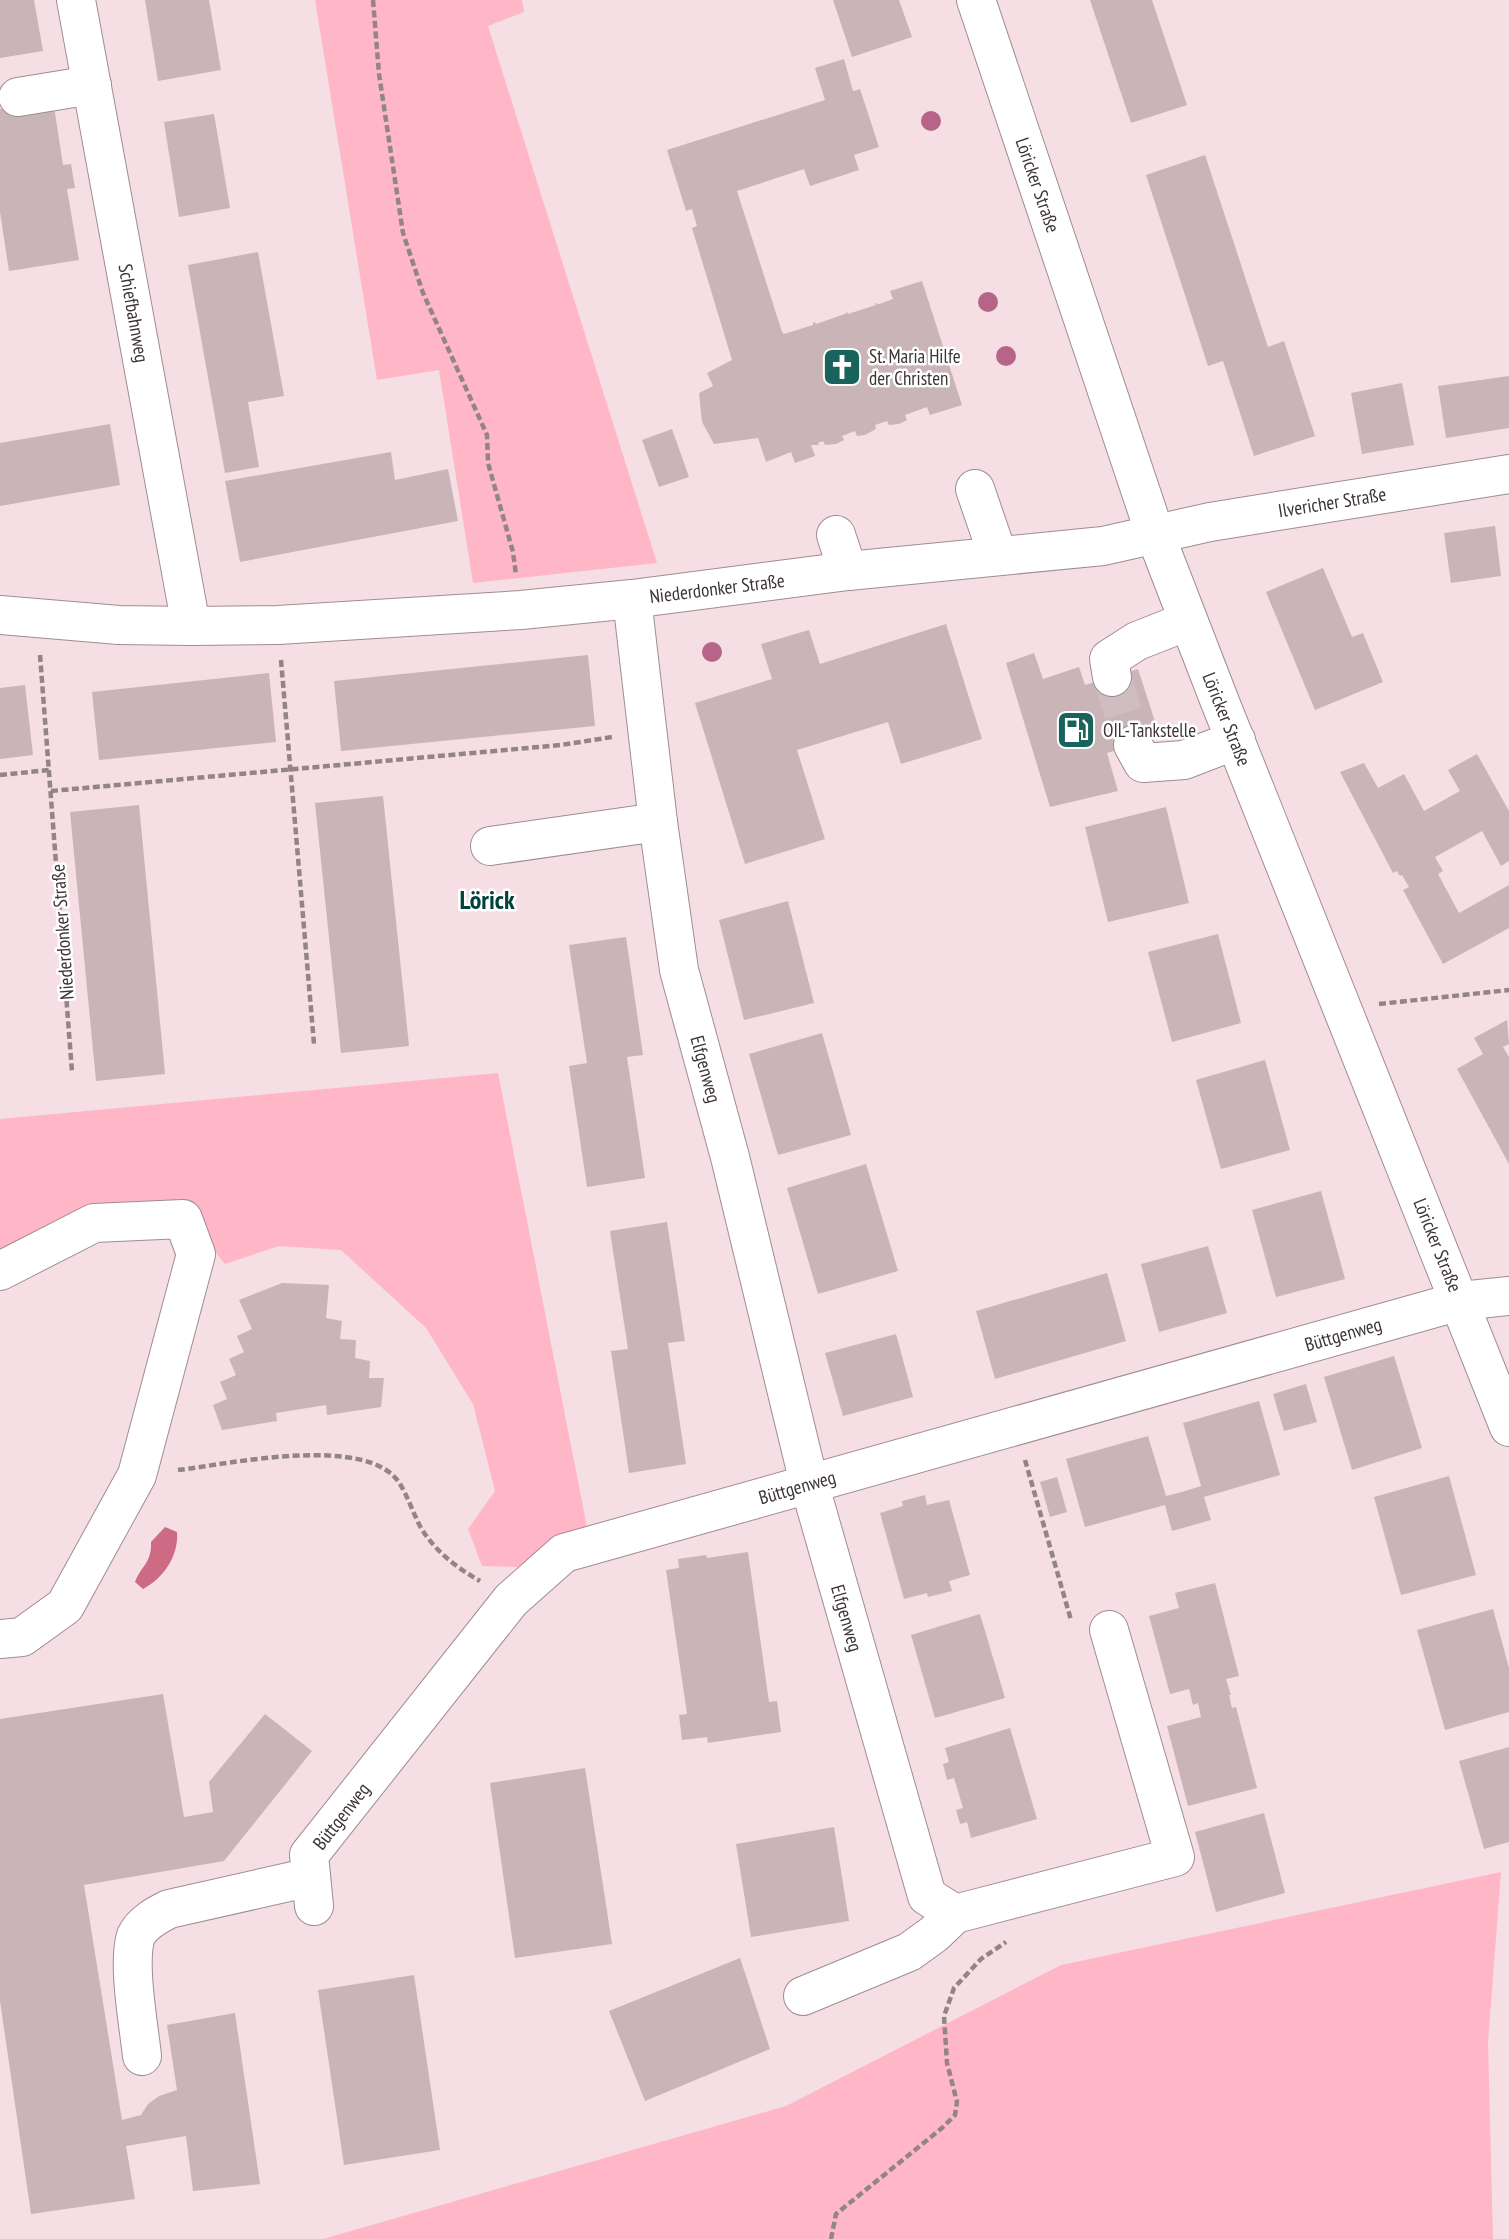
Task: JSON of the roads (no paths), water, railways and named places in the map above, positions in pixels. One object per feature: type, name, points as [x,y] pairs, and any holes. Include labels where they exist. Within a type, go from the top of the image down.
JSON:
[{"type":"street","name":"Schiefbahnweg","points":[[76,0],[191,626]]},
{"type":"street","name":"Löricker Straße","points":[[976,0],[1155,534],[1509,1427]]},
{"type":"street","points":[[18,97],[92,85]]},
{"type":"street","name":"Ilvericher Straße","points":[[1155,534],[1210,522],[1509,474]]},
{"type":"street","points":[[975,489],[998,556]]},
{"type":"street","name":"Niederdonker Straße","points":[[0,615],[38,620],[191,626],[278,625],[521,610],[632,599],[848,571],[1103,546],[1155,534]]},
{"type":"street","points":[[836,535],[848,571]]},
{"type":"street","name":"Elfgenweg","points":[[632,599],[658,822],[679,970],[730,1157],[809,1483],[927,1896],[955,1914]]},
{"type":"street","points":[[1112,677],[1109,659],[1137,640],[1188,621]]},
{"type":"street","points":[[1133,745],[1143,764],[1184,760],[1236,740]]},
{"type":"street","points":[[490,846],[658,822]]},
{"type":"street","points":[[0,1271],[94,1223],[183,1219],[196,1254],[137,1475],[65,1606],[22,1637],[0,1639]]},
{"type":"street","name":"Büttgenweg","points":[[142,2056],[133,1964],[136,1936],[150,1920],[169,1909],[313,1891],[309,1855],[511,1600],[564,1553],[1460,1301],[1509,1296]]},
{"type":"street","points":[[803,1996],[909,1952],[955,1914],[1175,1857],[1109,1630]]},
{"type":"tunnel","points":[[1112,677],[1133,745]]},
{"type":"place","name":"St. Maria Hilfe der Christen","points":[[842,367]]},
{"type":"place","name":"OIL-Tankstelle","points":[[1076,730]]},
{"type":"district","name":"Lörick","points":[[487,899]]}]
